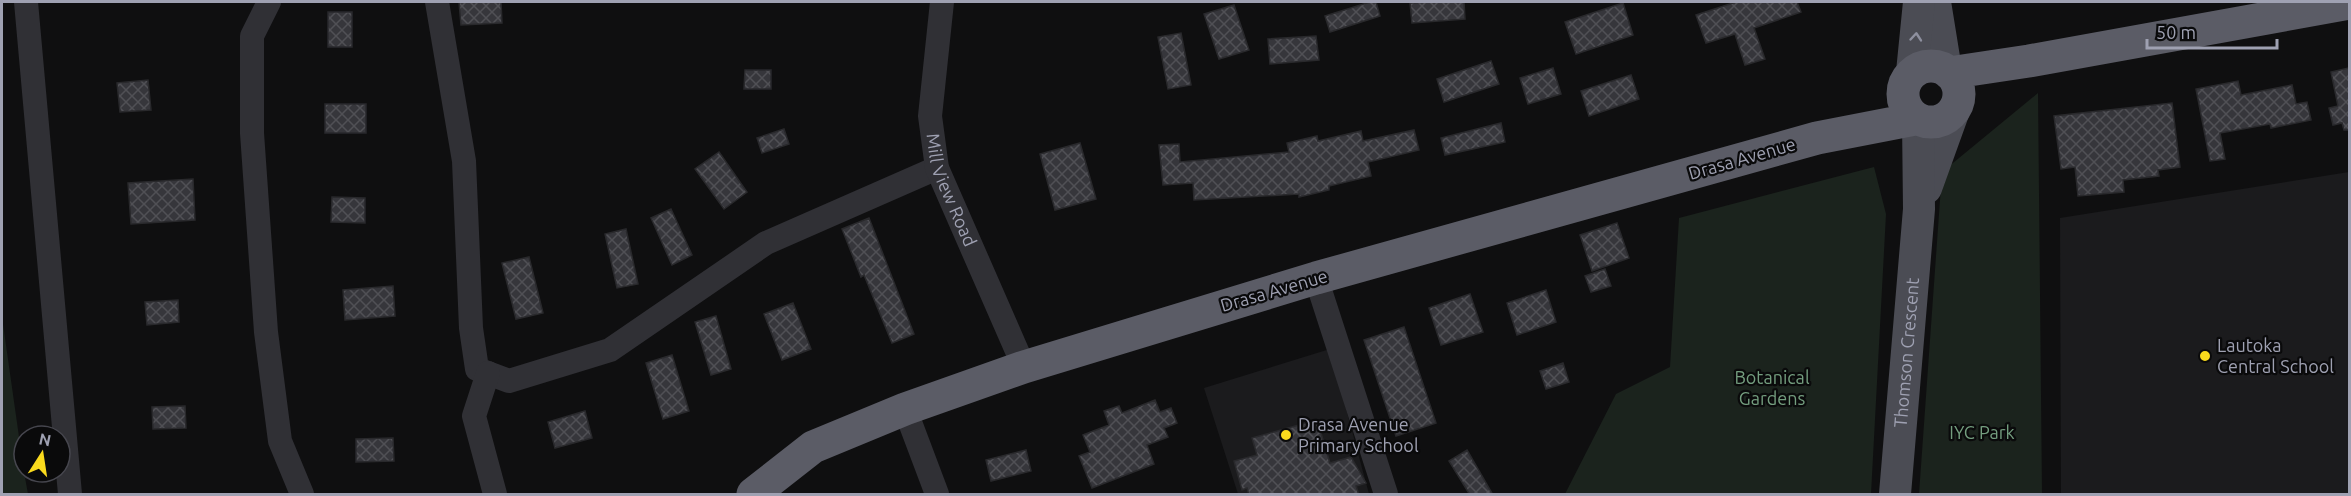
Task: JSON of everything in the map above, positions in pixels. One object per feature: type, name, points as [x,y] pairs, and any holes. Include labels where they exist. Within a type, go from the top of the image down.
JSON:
[{"type":"highway","points":[[2029,61],[1937,123],[1917,119],[1904,105],[1908,80],[1929,66],[1948,72],[2029,61],[2288,8],[2349,3]]},
{"type":"highway","points":[[1948,72],[1959,88],[1955,110]]},
{"type":"highway","name":"Drasa Avenue","points":[[1817,138],[1908,80]]},
{"type":"highway","name":"Drasa Avenue","points":[[753,495],[813,447],[905,409],[1024,368],[1316,278],[1817,138],[1917,119]]},
{"type":"main road","points":[[1908,80],[1919,2]]},
{"type":"main road","points":[[1935,2],[1948,72]]},
{"type":"main road","name":"Thomson Crescent","points":[[1919,209],[1955,110]]},
{"type":"main road","name":"Thomson Crescent","points":[[1895,495],[1919,209],[1917,119]]},
{"type":"street","points":[[26,2],[69,495]]},
{"type":"street","points":[[269,2],[252,36],[252,133],[266,332],[280,441],[302,495]]},
{"type":"street","points":[[437,2],[464,161],[471,328],[477,369],[509,381],[610,350],[766,243],[937,168]]},
{"type":"street","name":"Mill View Road","points":[[942,2],[930,116],[937,168],[1024,368]]},
{"type":"street","points":[[1316,278],[1386,495]]},
{"type":"street","points":[[488,373],[474,416],[495,495]]},
{"type":"street","points":[[905,409],[937,495]]},
{"type":"shaded area","name":"Lautoka Central School","points":[[2349,172],[2349,494],[2061,494],[2060,218]]},
{"type":"shaded area","name":"Drasa Avenue Primary School","points":[[1330,349],[1369,494],[1238,494],[1204,388]]},
{"type":"green space","name":"IYC Park","points":[[2038,93],[2042,494],[1919,494],[1942,172]]},
{"type":"green space","name":"Botanical Gardens","points":[[1874,167],[1886,214],[1871,494],[1565,494],[1616,394],[1670,367],[1679,218]]},
{"type":"green space","points":[[2,317],[17,424],[12,424],[12,484],[26,484],[28,494],[2,494]]},
{"type":"building","points":[[459,2],[501,2],[502,23],[461,25]]},
{"type":"building","points":[[1376,2],[1380,16],[1330,32],[1325,16]]},
{"type":"building","points":[[1464,2],[1465,19],[1412,23],[1410,3]]},
{"type":"building","points":[[1736,2],[1797,2],[1801,12],[1754,28],[1765,59],[1745,65],[1735,34],[1706,43],[1696,15]]},
{"type":"building","points":[[1623,3],[1633,35],[1576,54],[1565,22]]},
{"type":"building","points":[[1234,5],[1249,50],[1219,59],[1204,14]]},
{"type":"building","points":[[328,12],[352,12],[352,47],[328,47]]},
{"type":"building","points":[[1181,33],[1191,85],[1168,89],[1158,37]]},
{"type":"building","points":[[1316,36],[1319,60],[1270,64],[1268,39]]},
{"type":"building","points":[[1491,61],[1499,84],[1444,102],[1437,79]]},
{"type":"building","points":[[1553,68],[1561,94],[1528,104],[1520,78]]},
{"type":"building","points":[[2349,68],[2349,130],[2344,130],[2342,123],[2333,125],[2329,108],[2338,106],[2331,72]]},
{"type":"building","points":[[745,70],[771,70],[771,89],[744,89]]},
{"type":"building","points":[[1631,75],[1639,99],[1589,116],[1581,91]]},
{"type":"building","points":[[148,80],[151,110],[120,112],[117,83]]},
{"type":"building","points":[[2238,81],[2241,95],[2292,85],[2296,104],[2307,102],[2311,120],[2271,128],[2270,124],[2220,133],[2225,159],[2210,161],[2196,89]]},
{"type":"building","points":[[2172,103],[2180,167],[2158,170],[2159,176],[2123,180],[2124,192],[2078,196],[2075,167],[2061,169],[2054,116]]},
{"type":"building","points":[[325,104],[366,104],[366,133],[325,133]]},
{"type":"building","points":[[1501,123],[1505,142],[1445,155],[1441,138]]},
{"type":"building","points":[[784,129],[789,144],[762,153],[757,138]]},
{"type":"building","points":[[1414,130],[1419,150],[1368,162],[1371,176],[1329,186],[1329,190],[1299,197],[1299,194],[1194,200],[1193,183],[1163,185],[1159,145],[1179,144],[1180,162],[1289,152],[1287,143],[1317,136],[1318,141],[1361,131],[1363,141]]},
{"type":"building","points":[[1080,143],[1096,199],[1055,210],[1040,154]]},
{"type":"building","points":[[719,152],[747,192],[724,209],[695,169]]},
{"type":"building","points":[[193,179],[195,220],[131,224],[128,183]]},
{"type":"building","points":[[332,197],[365,198],[365,223],[331,222]]},
{"type":"building","points":[[671,209],[692,255],[672,265],[651,218]]},
{"type":"building","points":[[869,218],[914,334],[892,343],[864,275],[861,277],[842,229]]},
{"type":"building","points":[[1617,223],[1629,258],[1592,271],[1580,235]]},
{"type":"building","points":[[626,229],[638,284],[617,288],[605,234]]},
{"type":"building","points":[[529,257],[543,313],[516,319],[502,263]]},
{"type":"building","points":[[1605,269],[1611,286],[1591,292],[1585,276]]},
{"type":"building","points":[[393,286],[395,316],[345,320],[343,290]]},
{"type":"building","points":[[1546,290],[1556,322],[1517,335],[1507,303]]},
{"type":"building","points":[[1470,294],[1483,332],[1441,345],[1429,308]]},
{"type":"building","points":[[178,300],[179,322],[147,325],[145,302]]},
{"type":"building","points":[[793,303],[811,349],[782,360],[764,314]]},
{"type":"building","points":[[716,316],[731,369],[711,375],[695,322]]},
{"type":"building","points":[[1404,327],[1436,423],[1396,436],[1364,340]]},
{"type":"building","points":[[672,355],[689,411],[663,419],[646,363]]},
{"type":"building","points":[[1563,363],[1569,382],[1546,389],[1540,371]]},
{"type":"building","points":[[1155,400],[1160,412],[1171,408],[1177,423],[1164,428],[1168,437],[1147,445],[1154,464],[1092,488],[1079,456],[1090,452],[1083,435],[1109,425],[1104,411],[1119,406],[1122,413]]},
{"type":"building","points":[[185,406],[186,428],[153,429],[152,407]]},
{"type":"building","points":[[585,411],[592,438],[555,448],[548,422]]},
{"type":"building","points":[[1317,420],[1330,463],[1351,457],[1366,483],[1356,486],[1359,495],[1249,495],[1247,488],[1242,490],[1234,461],[1257,455],[1252,438]]},
{"type":"building","points":[[393,438],[394,461],[356,462],[356,439]]},
{"type":"building","points":[[1026,450],[1031,471],[991,481],[986,460]]},
{"type":"building","points":[[1467,450],[1493,495],[1470,495],[1449,461]]},
{"type":"place","name":"Lautoka Central School","points":[[2205,356]]},
{"type":"place","name":"Drasa Avenue Primary School","points":[[1286,435]]}]
